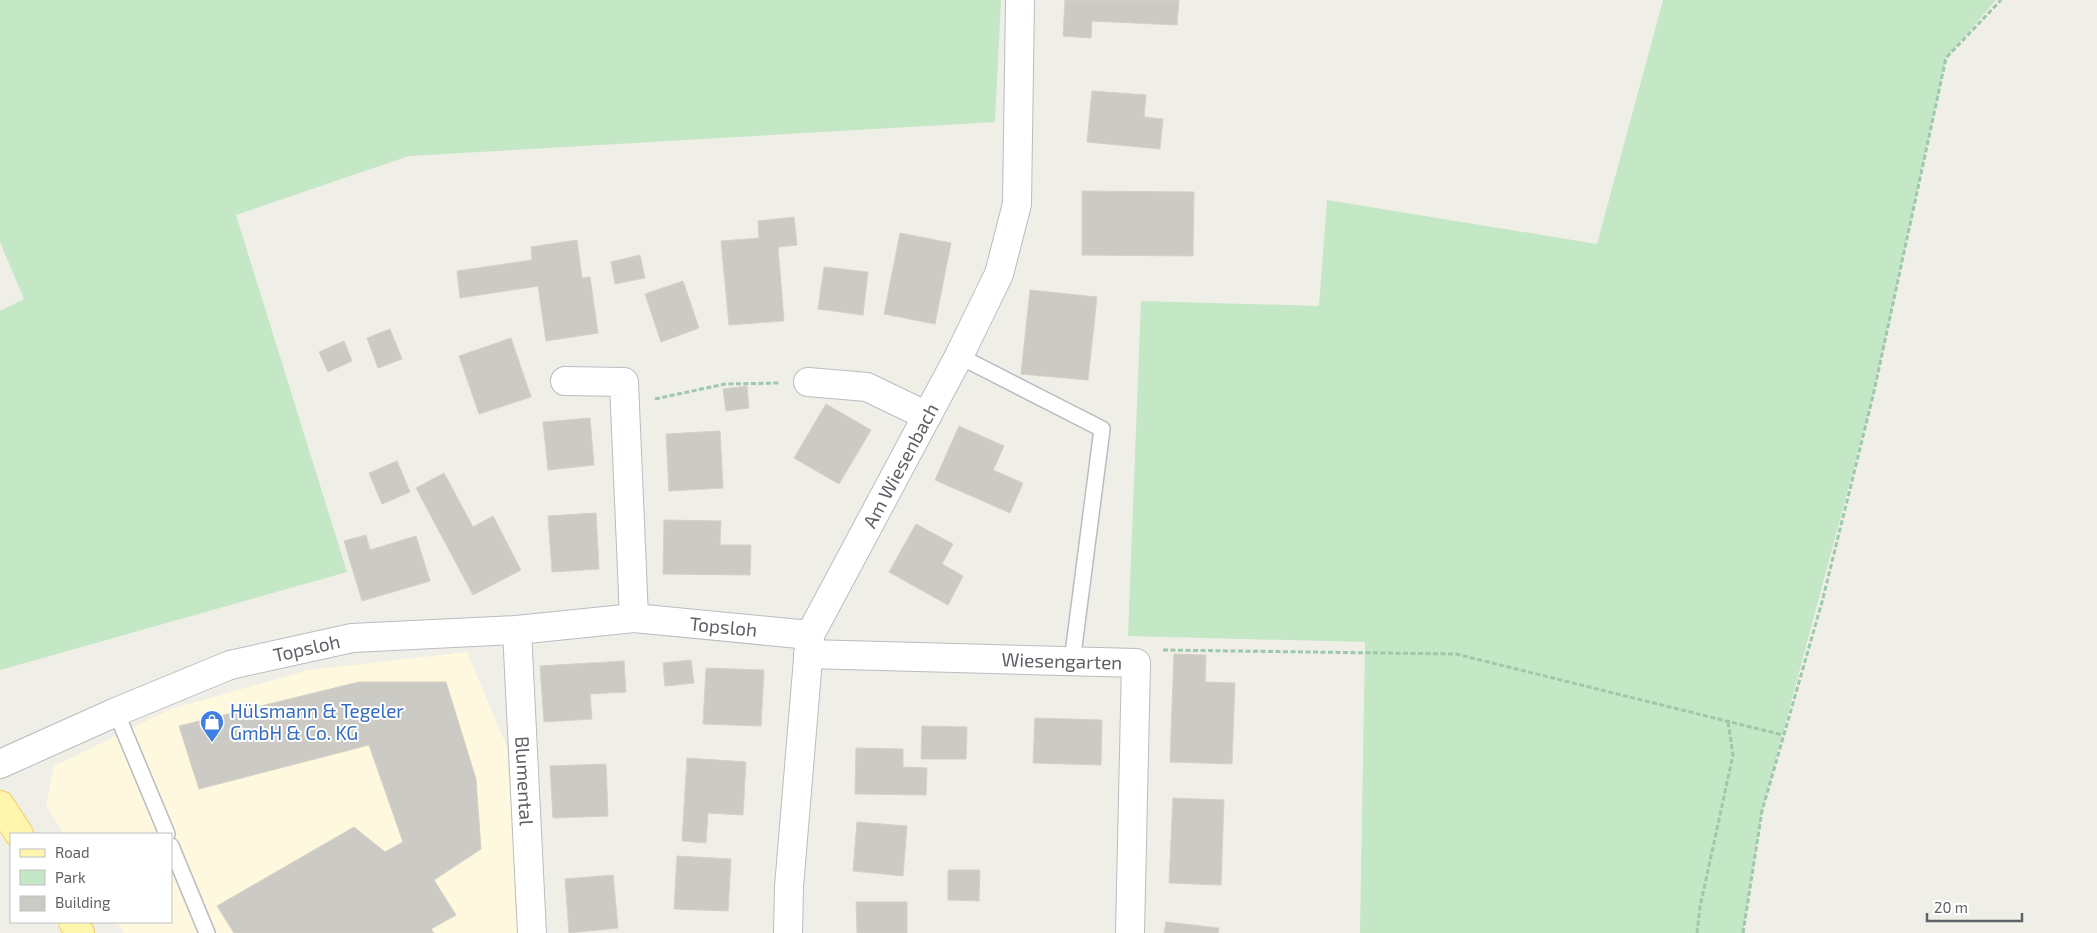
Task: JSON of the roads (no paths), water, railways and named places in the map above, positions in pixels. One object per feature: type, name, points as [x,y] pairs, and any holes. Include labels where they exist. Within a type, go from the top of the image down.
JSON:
[{"type":"main road","points":[[0,805],[17,833]]},
{"type":"street","name":"Am Wiesenbach","points":[[788,933],[788,887],[809,645],[959,356],[999,274],[1018,204],[1020,0]]},
{"type":"street","points":[[565,382],[624,382],[634,618]]},
{"type":"street","points":[[808,382],[868,387],[927,416]]},
{"type":"street","name":"Topsloh","points":[[0,764],[116,712],[230,665],[352,638],[517,630],[634,618],[809,645]]},
{"type":"street","name":"Blumental","points":[[517,630],[532,933]]},
{"type":"street","name":"Wiesengarten","points":[[809,645],[1072,662],[1136,663],[1130,933]]},
{"type":"lane","points":[[959,356],[1102,430],[1072,662]]},
{"type":"lane","points":[[116,712],[166,833]]},
{"type":"lane","points":[[172,848],[207,933]]},
{"type":"place","name":"Hülsmann & Tegeler GmbH & Co. KG","points":[[212,743]]}]
